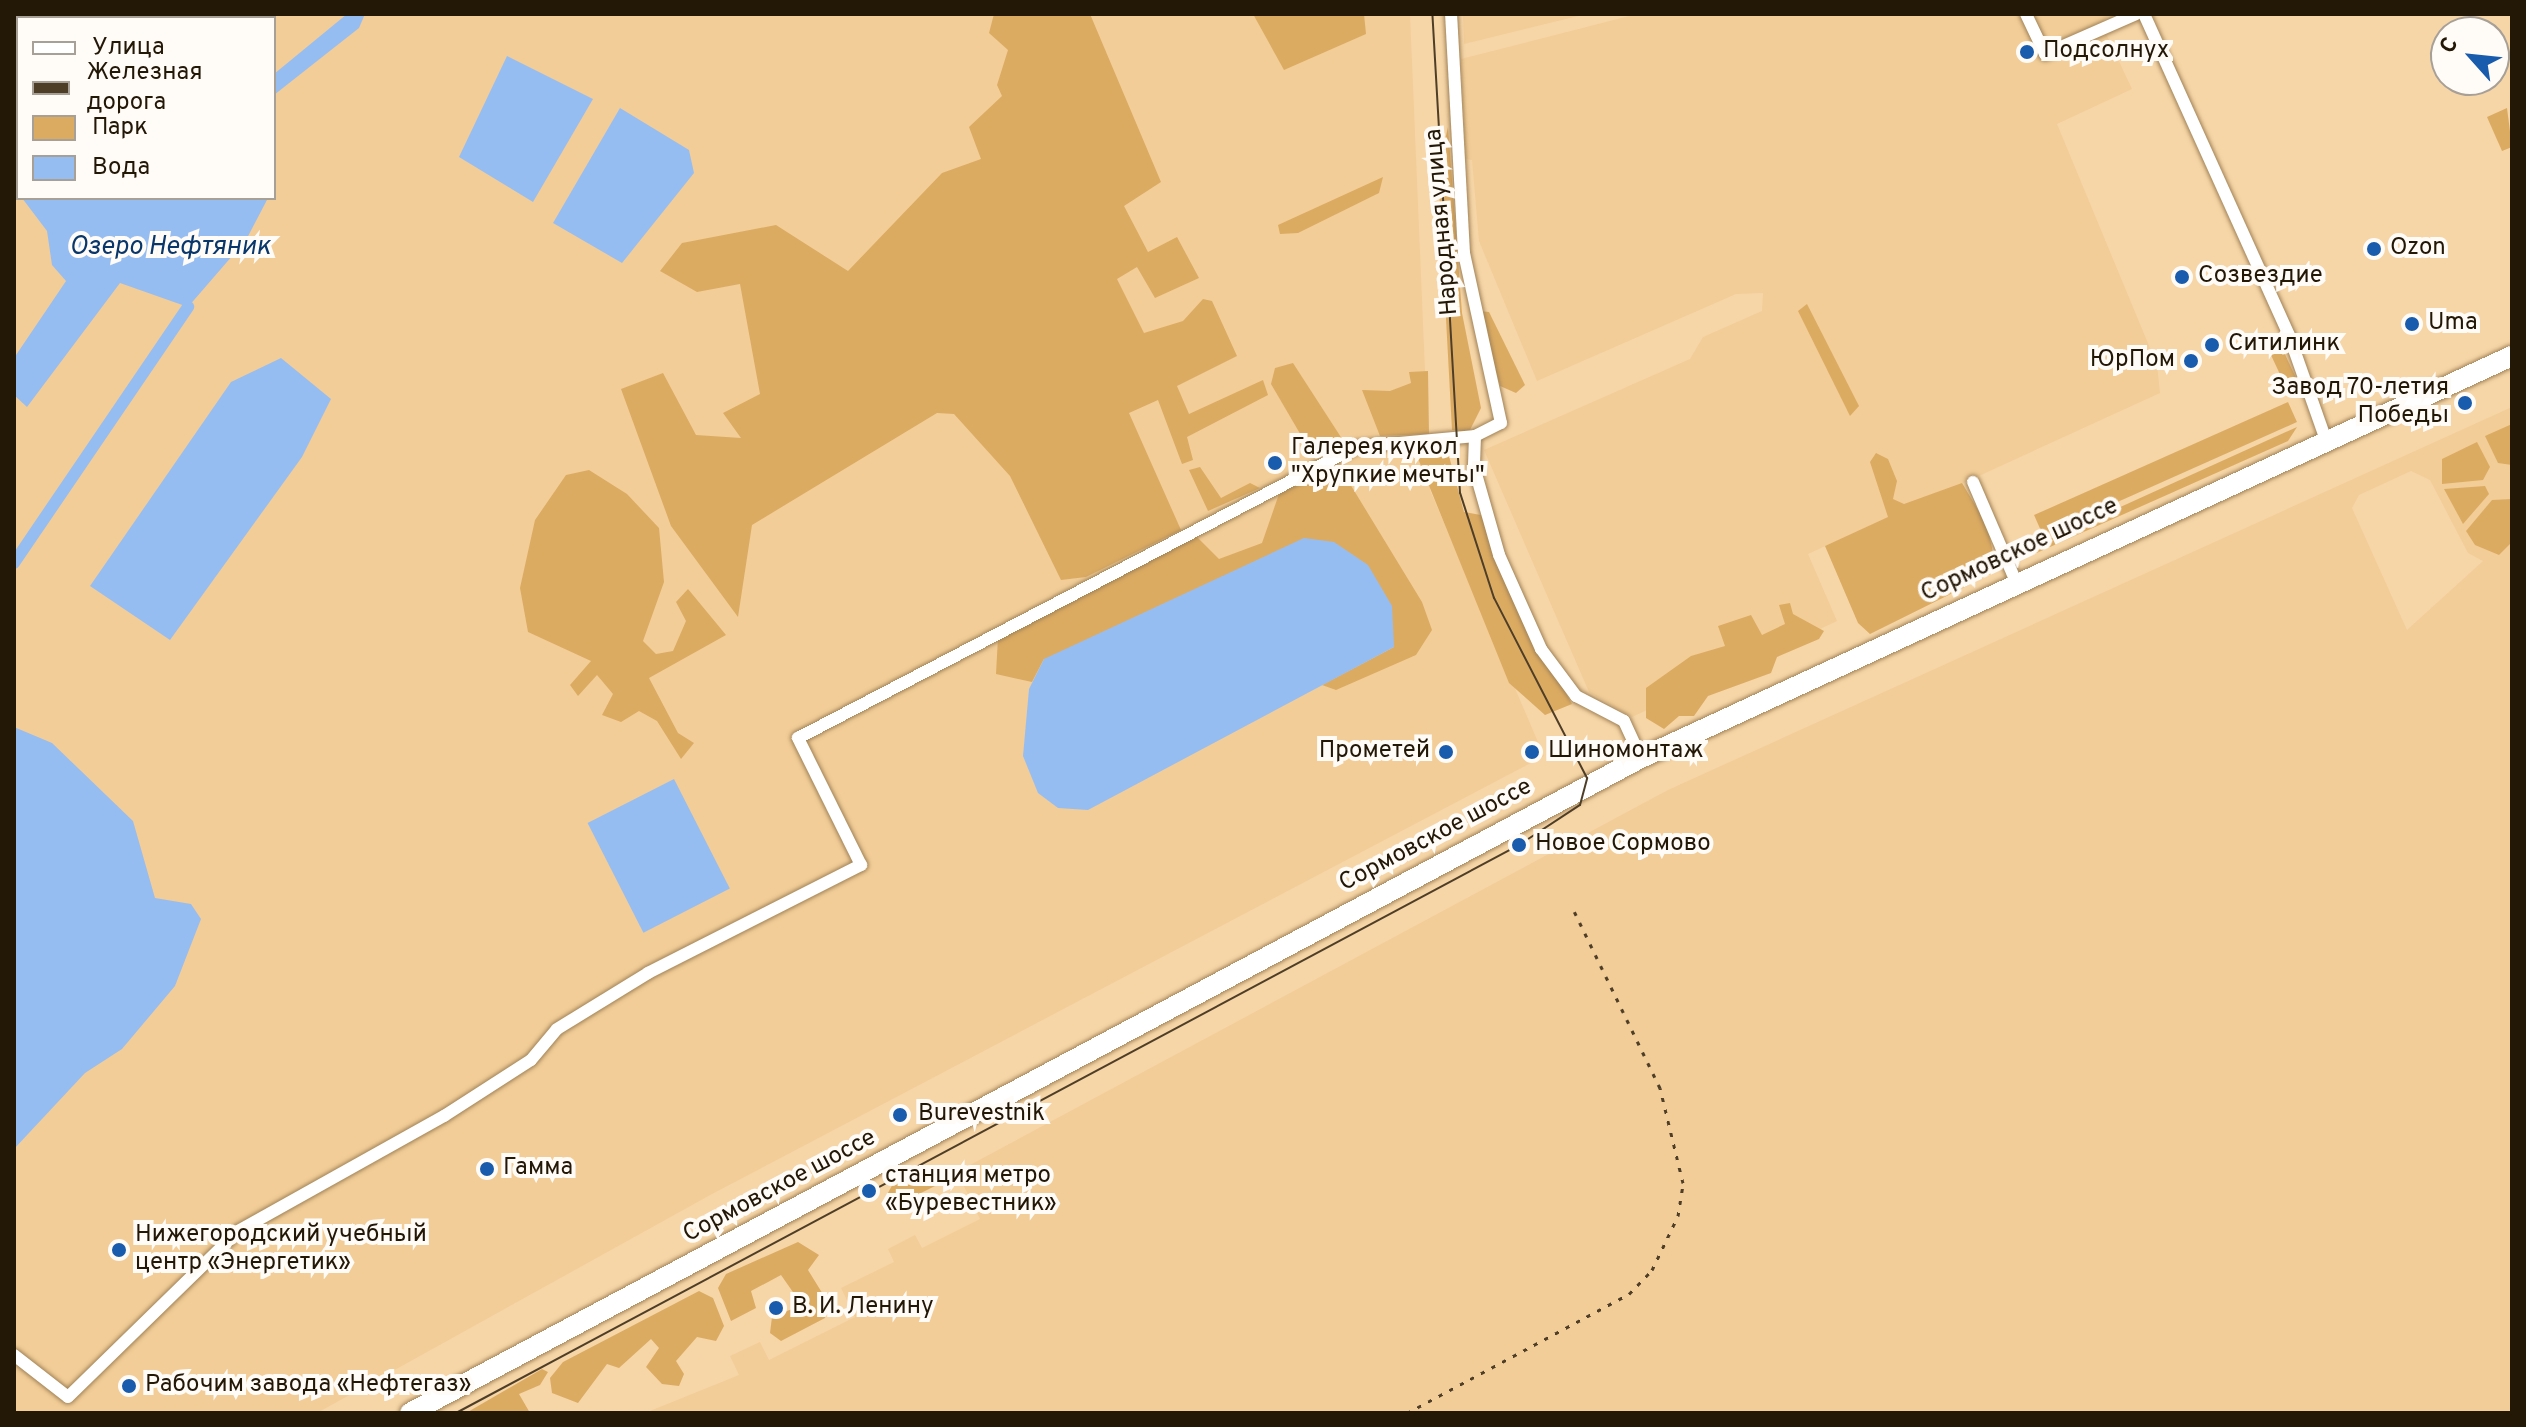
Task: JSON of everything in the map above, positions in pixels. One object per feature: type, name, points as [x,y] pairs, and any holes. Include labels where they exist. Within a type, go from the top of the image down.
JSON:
[{"type":"main road","name":"Сормовское шоссе","points":[[410,1413],[1641,758],[2016,582],[2512,356]]},
{"type":"street","name":"Народная улица","points":[[1451,14],[1464,253],[1473,319],[1501,423],[1475,436]]},
{"type":"street","points":[[2026,14],[2045,54],[2136,14]]},
{"type":"street","points":[[2144,14],[2298,358],[2326,440]]},
{"type":"street","points":[[14,1355],[68,1397],[238,1231],[444,1116],[531,1060],[557,1029],[648,973],[861,865],[798,738],[1356,447],[1475,436],[1474,467],[1499,555],[1541,649],[1576,696],[1624,721],[1641,758]]},
{"type":"street","points":[[1973,482],[2016,582]]},
{"type":"shaded area","points":[[14,14],[1410,14],[1430,490],[1544,756],[712,1194],[317,1413],[14,1413]]},
{"type":"shaded area","points":[[1463,14],[1586,14],[1464,44]]},
{"type":"shaded area","points":[[1637,14],[2110,14],[2101,23],[2132,89],[2057,124],[2157,365],[2160,393],[1808,554],[1837,621],[1632,717],[1589,692],[1484,450],[1690,359],[1703,337],[1762,311],[1763,293],[1736,294],[1537,381],[1479,241],[1472,160],[1465,159],[1461,59]]},
{"type":"shaded area","points":[[2512,407],[2512,1413],[645,1413],[739,1375],[730,1356],[760,1342],[769,1360],[855,1317],[841,1288],[894,1262],[888,1249],[915,1235],[922,1248],[980,1219],[957,1172],[1668,790]],"holes":[[[2411,471],[2430,480],[2468,553],[2483,561],[2407,630],[2352,508],[2359,495]]]},
{"type":"green space","points":[[994,14],[1090,14],[1161,182],[1124,206],[1148,252],[1177,237],[1199,278],[1155,298],[1137,267],[1117,279],[1144,333],[1183,321],[1203,299],[1212,301],[1237,356],[1177,386],[1189,414],[1263,380],[1268,395],[1187,437],[1193,460],[1182,464],[1158,400],[1129,413],[1181,530],[1086,577],[1061,580],[1010,476],[954,414],[937,413],[752,525],[738,617],[671,526],[621,389],[663,373],[696,435],[741,438],[723,413],[760,394],[740,284],[697,292],[660,271],[682,243],[776,225],[848,271],[942,173],[981,159],[969,127],[1002,96],[997,85],[1008,50],[989,33]]},
{"type":"green space","points":[[1253,14],[1364,14],[1366,34],[1284,70]]},
{"type":"green space","points":[[2507,108],[2512,147],[2502,151],[2487,117]]},
{"type":"green space","points":[[1448,127],[1462,313],[1481,408],[1469,432],[1452,430],[1438,170]]},
{"type":"green space","points":[[1383,177],[1379,193],[1298,233],[1280,234],[1278,225]]},
{"type":"green space","points":[[1807,304],[1859,406],[1850,416],[1798,311]]},
{"type":"green space","points":[[1479,311],[1489,312],[1525,385],[1516,393],[1500,386]]},
{"type":"green space","points":[[2283,350],[2300,386],[2288,392],[2271,355]]},
{"type":"green space","points":[[1293,363],[1346,445],[1324,458],[1309,449],[1271,384],[1275,368]]},
{"type":"green space","points":[[1428,371],[1429,434],[1380,436],[1362,390],[1390,391],[1411,383],[1409,372]]},
{"type":"green space","points":[[2288,402],[2297,422],[2043,535],[2034,515]]},
{"type":"green space","points":[[2512,424],[2512,465],[2498,463],[2485,436]]},
{"type":"green space","points":[[2297,427],[2288,441],[2032,555],[2021,552]]},
{"type":"green space","points":[[2477,442],[2490,467],[2483,480],[2442,484],[2442,459]]},
{"type":"green space","points":[[1433,446],[1449,456],[1464,512],[1481,515],[1519,609],[1572,704],[1545,715],[1509,683],[1415,451]]},
{"type":"green space","points":[[1876,453],[1888,459],[1897,481],[1893,499],[1904,504],[1962,483],[1987,525],[1997,571],[1870,634],[1858,623],[1825,546],[1888,517],[1870,462]]},
{"type":"green space","points":[[1200,467],[1221,498],[1250,483],[1260,488],[1208,511],[1189,470]]},
{"type":"green space","points":[[1329,468],[1347,479],[1422,602],[1432,630],[1416,655],[1336,690],[1322,685],[1394,647],[1044,659],[1032,682],[996,674],[998,637],[1195,535],[1219,559],[1262,543],[1279,494]]},
{"type":"green space","points":[[589,470],[627,494],[659,528],[664,582],[643,641],[656,654],[673,651],[686,621],[676,602],[688,589],[726,635],[649,678],[678,733],[694,743],[681,759],[657,721],[639,711],[621,722],[602,715],[613,694],[597,675],[578,696],[570,685],[591,661],[528,632],[520,588],[535,520],[566,475]]},
{"type":"green space","points":[[2485,486],[2489,494],[2463,524],[2444,489]]},
{"type":"green space","points":[[2512,499],[2512,542],[2499,555],[2475,545],[2466,531],[2492,500]]},
{"type":"green space","points":[[1790,603],[1793,614],[1824,631],[1819,639],[1777,657],[1771,673],[1708,696],[1694,716],[1679,716],[1664,729],[1646,718],[1646,688],[1691,656],[1725,646],[1718,626],[1751,615],[1762,635],[1785,624],[1779,605]]},
{"type":"green space","points":[[936,1173],[939,1184],[897,1205],[884,1200],[894,1182],[906,1186]]},
{"type":"green space","points":[[798,1242],[819,1255],[808,1270],[829,1304],[825,1318],[781,1341],[770,1333],[772,1317],[802,1305],[781,1275],[751,1291],[756,1308],[731,1321],[718,1288],[726,1274]]},
{"type":"green space","points":[[699,1291],[713,1298],[724,1326],[716,1341],[697,1337],[676,1361],[684,1374],[679,1386],[662,1384],[646,1367],[659,1348],[651,1339],[619,1368],[607,1364],[578,1403],[552,1393],[550,1378],[563,1362]]},
{"type":"green space","points":[[542,1369],[548,1372],[540,1385],[519,1394],[530,1413],[466,1413]]},
{"type":"water","points":[[14,14],[164,16],[16,16],[16,58]]},
{"type":"water","points":[[347,14],[365,14],[359,28],[276,93],[276,72]]},
{"type":"water","points":[[507,56],[593,99],[533,202],[459,157]]},
{"type":"water","points":[[620,108],[689,150],[694,173],[622,263],[553,223]]},
{"type":"water","name":"Озеро Нефтяник","points":[[24,200],[267,200],[246,240],[188,307],[120,283],[27,407],[14,395],[14,358],[66,281],[52,265],[47,231]]},
{"type":"water","points":[[281,358],[331,399],[302,457],[170,640],[90,586],[231,382]]},
{"type":"water","points":[[1304,538],[1334,542],[1368,565],[1392,606],[1394,647],[1088,810],[1058,808],[1038,793],[1023,756],[1029,689],[1044,659]]},
{"type":"water","points":[[14,727],[52,743],[133,821],[155,898],[191,904],[201,919],[175,986],[122,1049],[85,1073],[14,1149]]},
{"type":"water","points":[[674,779],[730,889],[643,933],[588,823]]},
{"type":"waterway","points":[[14,563],[188,307]]},
{"type":"tram line","points":[[456,1413],[1519,845],[1580,805],[1587,778],[1494,598],[1460,493],[1432,14]]},
{"type":"railway","points":[[1407,1413],[1629,1294],[1652,1270],[1678,1216],[1683,1183],[1660,1088],[1573,909]]},
{"type":"place","name":"Подсолнух","points":[[2027,52]]},
{"type":"place","name":"Ozon","points":[[2374,249]]},
{"type":"place","name":"Созвездие","points":[[2182,277]]},
{"type":"place","name":"Uma","points":[[2412,324]]},
{"type":"place","name":"Ситилинк","points":[[2212,345]]},
{"type":"place","name":"ЮрПом","points":[[2191,361]]},
{"type":"place","name":"Завод 70-летия Победы","points":[[2465,403]]},
{"type":"place","name":"Галерея кукол \"Хрупкие мечты\"","points":[[1275,463]]},
{"type":"place","name":"Прометей","points":[[1446,752]]},
{"type":"place","name":"Шиномонтаж","points":[[1532,752]]},
{"type":"place","name":"Новое Сормово","points":[[1519,845]]},
{"type":"place","name":"Burevestnik","points":[[900,1115]]},
{"type":"place","name":"Гамма","points":[[487,1169]]},
{"type":"place","name":"станция метро «Буревестник»","points":[[869,1191]]},
{"type":"place","name":"Нижегородский учебный центр «Энергетик»","points":[[119,1250]]},
{"type":"place","name":"В. И. Ленину","points":[[776,1308]]},
{"type":"place","name":"Рабочим завода «Нефтегаз»","points":[[129,1386]]}]
